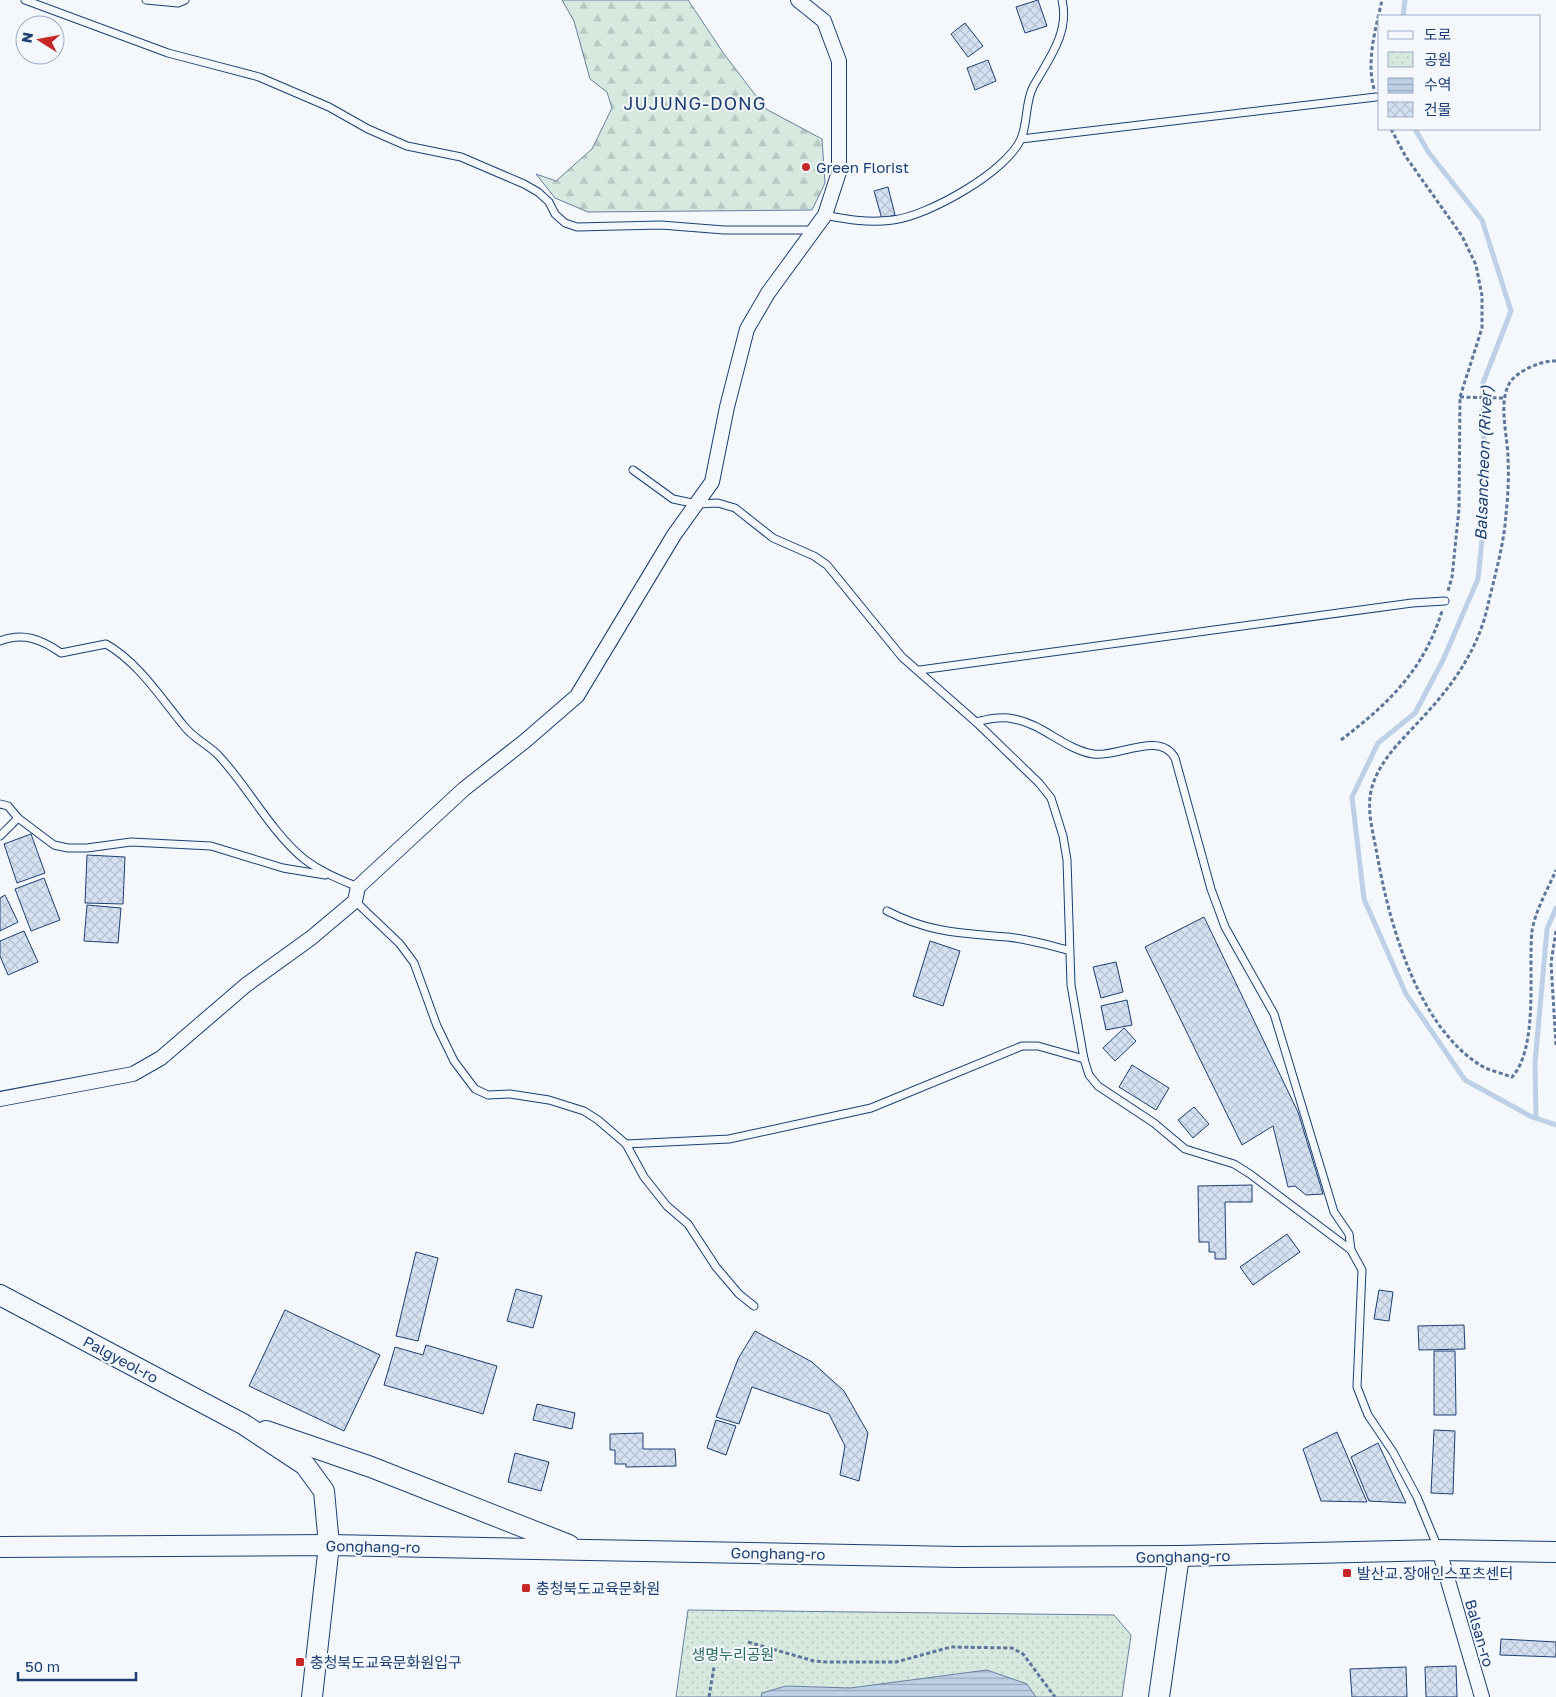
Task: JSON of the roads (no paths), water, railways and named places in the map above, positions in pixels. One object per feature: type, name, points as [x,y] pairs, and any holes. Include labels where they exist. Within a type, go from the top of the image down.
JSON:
[{"type":"main road","name":"Palgyeol-ro","points":[[0,1295],[243,1424]]},
{"type":"main road","points":[[243,1424],[306,1465],[324,1492],[330,1545],[312,1697]]},
{"type":"main road","points":[[243,1424],[371,1467],[580,1549]]},
{"type":"main road","name":"Gonghang-ro","points":[[0,1547],[330,1545],[958,1557],[1179,1556],[1439,1550],[1556,1552]]},
{"type":"main road","points":[[1159,1697],[1179,1556]]},
{"type":"street","points":[[0,1100],[133,1074],[161,1058],[246,985],[311,938],[355,901],[358,887],[464,788],[525,741],[577,696],[674,534],[712,482],[727,407],[747,329],[768,293],[825,215],[839,172],[839,61],[824,21],[798,0]]},
{"type":"street","name":"Balsan-ro","points":[[1439,1550],[1482,1697]]},
{"type":"lane","points":[[25,0],[168,53],[259,77],[329,107],[368,129],[407,146],[461,157],[538,192],[549,202],[555,214],[565,223],[577,226],[661,225],[724,230],[814,230]]},
{"type":"lane","points":[[146,0],[178,3],[185,0]]},
{"type":"lane","points":[[825,215],[861,222],[895,220],[922,212],[982,180],[1004,161],[1021,139],[1030,94],[1055,50],[1064,25],[1062,0]]},
{"type":"lane","points":[[1021,139],[1376,97]]},
{"type":"lane","points":[[633,470],[673,499],[697,504],[718,503],[735,508],[773,538],[814,556],[827,565],[902,657],[920,670],[1039,783],[1051,798],[1062,836],[1066,860],[1068,950],[1071,985],[1084,1059],[1089,1075],[1098,1086],[1154,1123],[1185,1149],[1234,1164],[1351,1250]]},
{"type":"lane","points":[[920,670],[1412,603],[1445,601]]},
{"type":"lane","points":[[0,641],[12,636],[30,636],[49,644],[61,652],[106,644],[120,651],[150,684],[191,735],[218,755],[267,817],[303,858],[328,875],[358,887]]},
{"type":"lane","points":[[976,722],[994,718],[1013,718],[1031,724],[1077,751],[1096,755],[1158,745],[1170,750],[1211,890],[1225,927],[1274,1014],[1334,1212],[1349,1234],[1351,1250],[1362,1270],[1357,1387],[1368,1415],[1393,1452],[1417,1497],[1439,1550]]},
{"type":"lane","points":[[0,804],[8,806],[18,818],[54,844],[68,848],[87,848],[131,842],[211,846],[282,868],[328,875]]},
{"type":"lane","points":[[0,836],[18,818]]},
{"type":"lane","points":[[355,901],[400,944],[414,963],[437,1026],[454,1061],[475,1089],[488,1095],[510,1094],[549,1100],[584,1111],[626,1144],[644,1177],[667,1206],[688,1224],[716,1267],[733,1287],[754,1306]]},
{"type":"lane","points":[[887,911],[912,924],[933,929],[963,934],[1009,937],[1068,950]]},
{"type":"lane","points":[[626,1144],[729,1139],[871,1108],[1022,1046],[1038,1046],[1084,1059]]},
{"type":"water","points":[[987,1670],[1027,1684],[1036,1697],[761,1697],[762,1693],[786,1686],[850,1688]]},
{"type":"waterway","name":"Balsancheon (River)","points":[[1403,15],[1405,0]]},
{"type":"waterway","name":"Balsancheon (River)","points":[[1416,130],[1429,153],[1482,220],[1511,311],[1483,383],[1485,510],[1478,579],[1443,660],[1415,713],[1378,743],[1352,797],[1364,899],[1406,994],[1465,1080],[1532,1117],[1556,1125]]},
{"type":"waterway","points":[[1536,1118],[1535,1063],[1547,929],[1556,908]]},
{"type":"place","name":"Green Florist","points":[[806,167]]},
{"type":"place","name":"발산교.장애인스포츠센터","points":[[1347,1573]]},
{"type":"place","name":"충청북도교육문화원","points":[[526,1588]]},
{"type":"place","name":"충청북도교육문화원입구","points":[[300,1662]]},
{"type":"district","name":"JUJUNG-DONG","points":[[695,103]]},
{"type":"park label","name":"생명누리공원","points":[[733,1654]]}]
